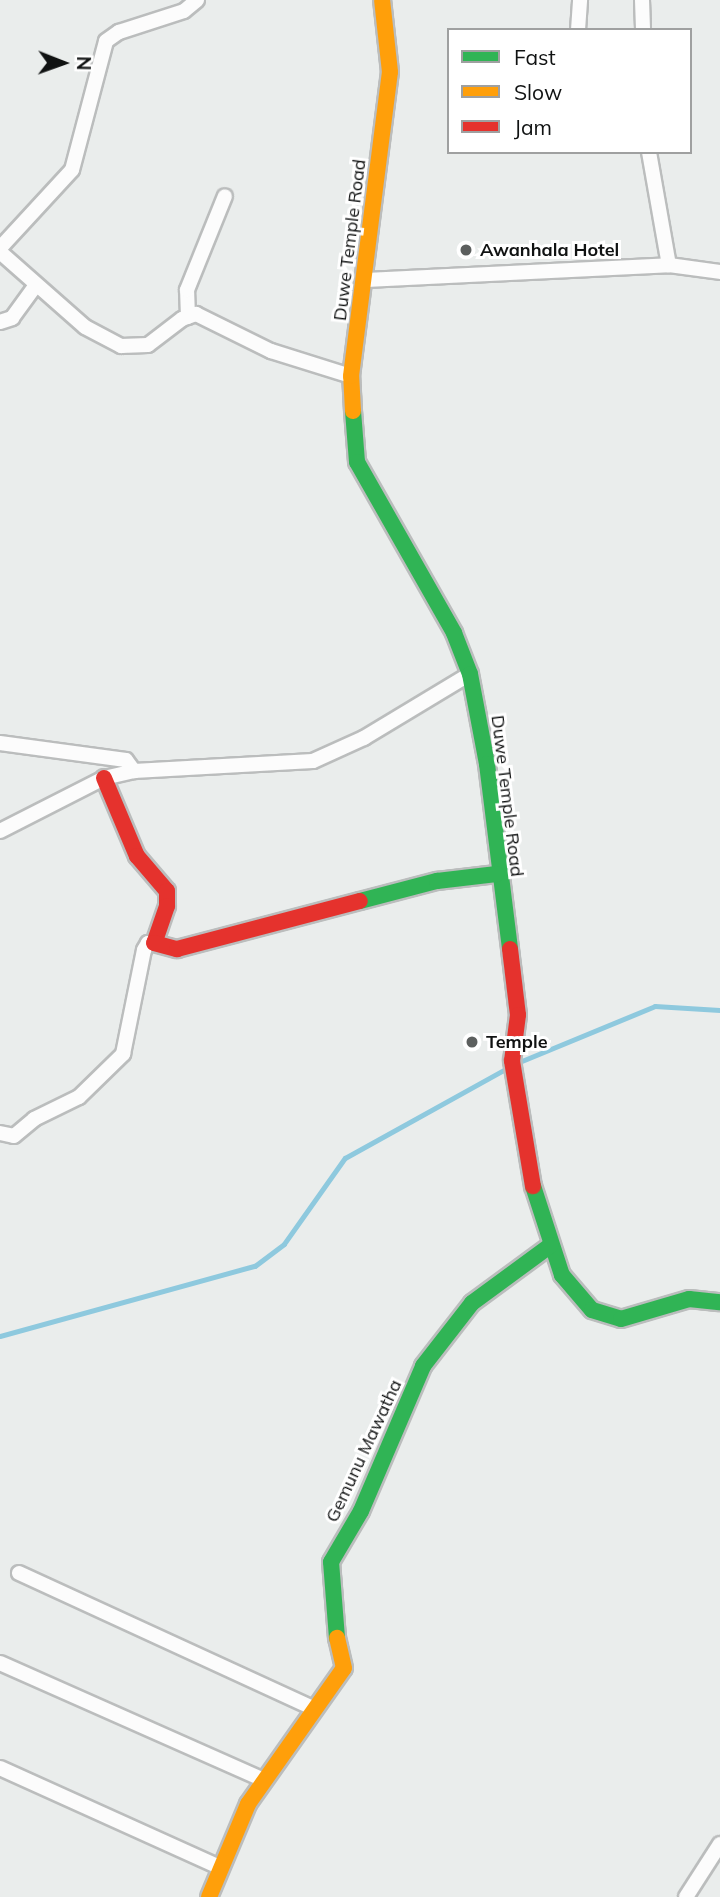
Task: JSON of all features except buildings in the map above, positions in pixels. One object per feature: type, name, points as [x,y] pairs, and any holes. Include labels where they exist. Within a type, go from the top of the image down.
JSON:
[{"type":"street","points":[[197,0],[184,11],[118,32],[106,41],[72,170],[0,250],[85,327],[121,346],[148,345],[196,314],[211,319],[271,351],[351,376]]},
{"type":"street","name":"Duwe Temple Road","points":[[382,0],[390,72],[366,280],[351,376],[357,462],[454,633],[470,674],[487,764],[497,874],[518,1015],[513,1065],[533,1186],[551,1245],[575,1295],[607,1316],[621,1319],[689,1299],[720,1302]]},
{"type":"street","points":[[578,28],[580,0]]},
{"type":"street","points":[[642,0],[643,28]]},
{"type":"street","points":[[649,154],[669,265]]},
{"type":"street","points":[[188,317],[187,290],[225,196]]},
{"type":"street","points":[[366,280],[669,265],[720,272]]},
{"type":"street","points":[[0,321],[12,318],[36,285]]},
{"type":"street","points":[[0,831],[104,778],[134,771],[313,761],[364,738],[470,674]]},
{"type":"street","points":[[0,743],[126,761],[134,771]]},
{"type":"street","points":[[104,778],[137,856],[167,891],[167,906],[153,943]]},
{"type":"street","points":[[0,1133],[15,1136],[34,1119],[79,1097],[124,1054],[144,950],[148,943],[177,949],[437,881],[497,874]]},
{"type":"street","name":"Gemunu Mawatha","points":[[209,1897],[248,1804],[344,1668],[336,1633],[331,1562],[361,1511],[423,1366],[472,1303],[551,1245]]},
{"type":"street","points":[[19,1573],[315,1709]]},
{"type":"street","points":[[0,1663],[264,1780]]},
{"type":"street","points":[[0,1768],[221,1868]]},
{"type":"street","points":[[686,1897],[720,1844]]},
{"type":"waterway","points":[[517,1063],[655,1006],[720,1010]]},
{"type":"waterway","points":[[0,1336],[255,1266],[284,1244],[345,1158],[509,1067]]},
{"type":"traffic: fast","points":[[353,411],[357,462],[454,633],[470,674],[487,764],[510,949]]},
{"type":"traffic: fast","points":[[360,901],[437,881],[497,874]]},
{"type":"traffic: fast","points":[[533,1186],[562,1275],[592,1310],[621,1319],[689,1299],[720,1302]]},
{"type":"traffic: fast","points":[[337,1638],[331,1562],[361,1511],[423,1366],[472,1303],[551,1245]]},
{"type":"traffic: slow","points":[[353,411],[351,376],[390,72],[382,0]]},
{"type":"traffic: slow","points":[[209,1897],[248,1804],[344,1668],[337,1638]]},
{"type":"traffic: jam","points":[[104,778],[137,856],[167,891],[167,906],[154,943],[177,949],[360,901]]},
{"type":"traffic: jam","points":[[510,949],[518,1015],[512,1061],[533,1186]]},
{"type":"place","name":"Awanhala Hotel","points":[[466,250]]},
{"type":"place","name":"Temple","points":[[472,1042]]}]
